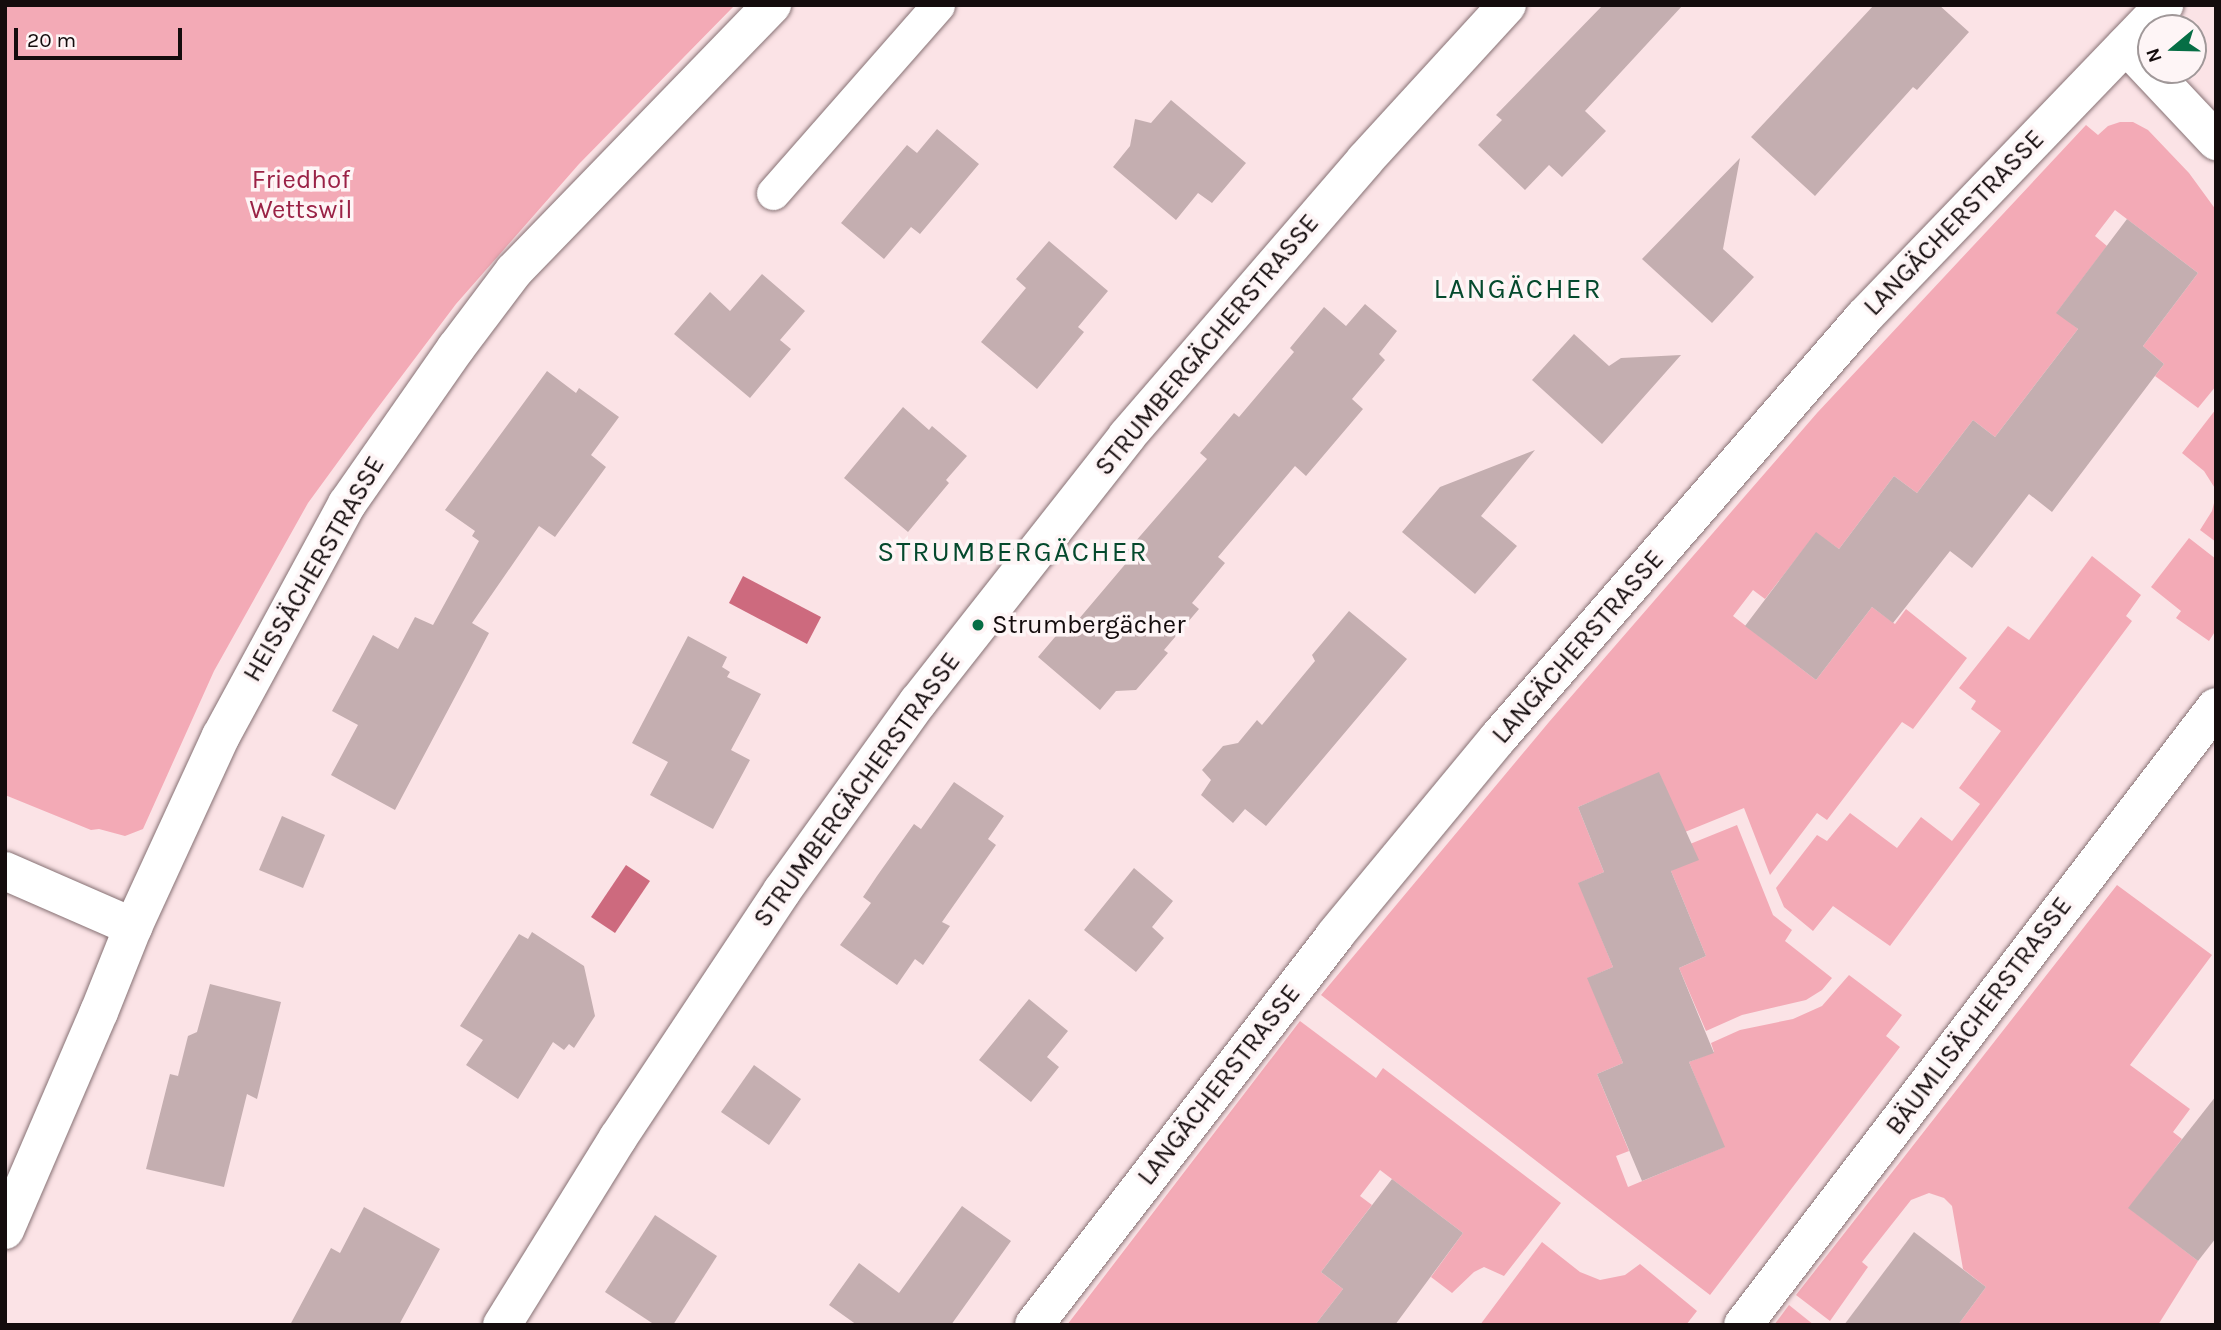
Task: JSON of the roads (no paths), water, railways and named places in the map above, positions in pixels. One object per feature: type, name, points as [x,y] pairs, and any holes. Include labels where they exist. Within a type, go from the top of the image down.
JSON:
[{"type":"street","name":"HEISSÄCHERSTRASSE","points":[[5,1230],[133,927],[250,680],[324,542],[397,430],[514,271],[772,5]]},
{"type":"street","name":"STRUMBERGÄCHERSTRASSE","points":[[502,1325],[618,1138],[774,902],[918,702],[1127,436],[1365,160],[1507,5]]},
{"type":"street","name":"LANGÄCHERSTRASSE","points":[[1034,1325],[1335,935],[1498,738],[1864,317],[2164,5]]},
{"type":"street","points":[[2126,45],[2216,141]]},
{"type":"street","name":"BÄUMLISÄCHERSTRASSE","points":[[1743,1325],[2216,707]]},
{"type":"street","points":[[5,870],[133,927]]},
{"type":"lane","points":[[773,193],[938,5]]},
{"type":"place","name":"Strumbergächer","points":[[978,625]]},
{"type":"district","name":"LANGÄCHER","points":[[1518,289]]},
{"type":"district","name":"STRUMBERGÄCHER","points":[[1013,552]]},
{"type":"park label","name":"Friedhof Wettswil","points":[[301,195]]}]
